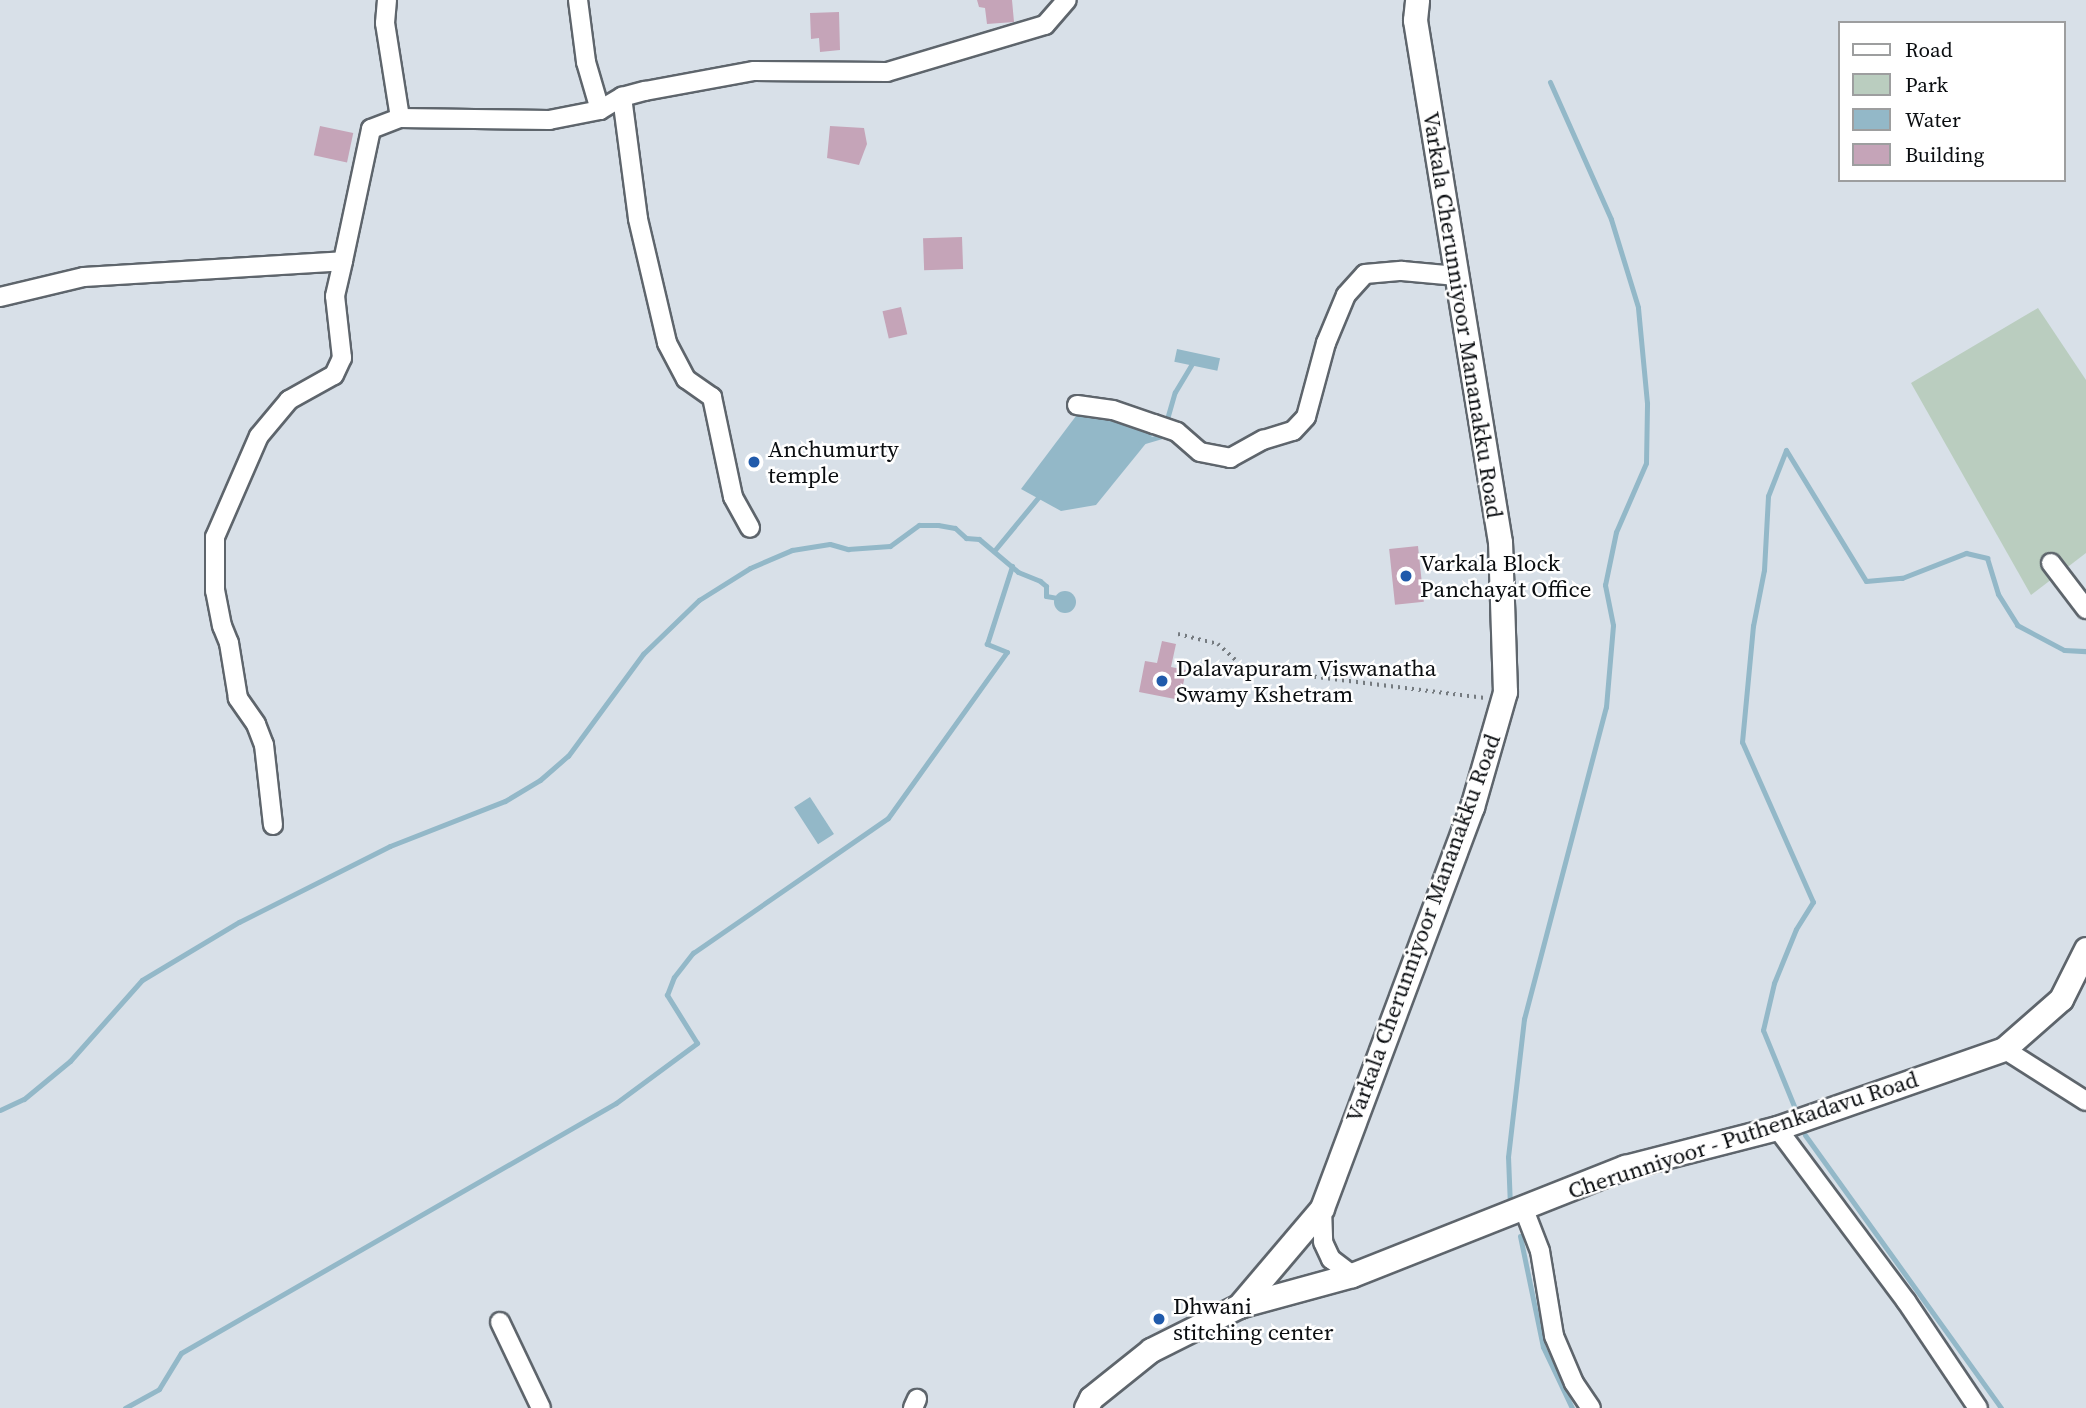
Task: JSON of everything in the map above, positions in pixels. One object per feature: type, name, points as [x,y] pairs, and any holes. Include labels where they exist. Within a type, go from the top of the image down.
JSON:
[{"type":"main road","name":"Varkala Cherunniyoor Mananakku Road","points":[[1086,1408],[1091,1398],[1151,1350],[1239,1306],[1322,1208],[1472,807],[1502,702],[1500,542],[1415,20],[1417,0]]},
{"type":"main road","name":"Cherunniyoor - Puthenkadavu Road","points":[[1239,1306],[1353,1275],[1625,1167],[1777,1128],[2004,1049],[2061,999],[2086,949]]},
{"type":"street","points":[[387,0],[385,23],[401,118]]},
{"type":"street","points":[[578,0],[586,62],[600,110]]},
{"type":"street","points":[[273,825],[264,745],[256,724],[238,698],[229,643],[222,626],[215,591],[215,537],[259,436],[289,400],[334,375],[342,358],[335,296],[371,129],[401,118],[549,120],[600,110],[622,97],[754,71],[887,72],[1045,25],[1067,0]]},
{"type":"street","points":[[622,97],[638,219],[667,342],[686,379],[712,397],[733,497],[750,527]]},
{"type":"street","points":[[0,297],[84,277],[343,261]]},
{"type":"street","points":[[1077,405],[1113,410],[1154,424],[1176,432],[1200,452],[1230,458],[1263,440],[1293,431],[1306,417],[1326,343],[1346,295],[1365,274],[1402,271],[1457,276]]},
{"type":"street","points":[[2051,562],[2086,609]]},
{"type":"street","points":[[2004,1049],[2086,1101]]},
{"type":"street","points":[[1777,1128],[1906,1301],[1978,1408]]},
{"type":"street","points":[[1522,1207],[1540,1251],[1554,1336],[1574,1383],[1591,1408]]},
{"type":"street","points":[[1322,1208],[1324,1242],[1331,1259],[1353,1275]]},
{"type":"street","points":[[500,1322],[541,1408]]},
{"type":"path","points":[[1178,634],[1217,644],[1245,668],[1502,702]]},
{"type":"green space","points":[[2038,308],[2086,380],[2086,553],[2031,595],[1911,383]]},
{"type":"water","points":[[1177,349],[1220,358],[1217,371],[1174,362]]},
{"type":"water","points":[[1079,412],[1156,431],[1096,505],[1061,511],[1021,489]]},
{"type":"water","points":[[1065,591],[1073,594],[1076,602],[1073,610],[1065,613],[1057,610],[1054,602],[1057,594]]},
{"type":"water","points":[[810,797],[834,834],[818,844],[794,807]]},
{"type":"building","points":[[977,0],[1012,0],[1014,22],[987,24],[985,8],[979,7]]},
{"type":"building","points":[[839,12],[840,50],[820,52],[819,38],[811,39],[810,13]]},
{"type":"building","points":[[320,126],[353,133],[347,162],[314,155]]},
{"type":"building","points":[[830,126],[864,128],[867,144],[859,165],[827,158]]},
{"type":"building","points":[[962,237],[963,269],[924,270],[923,238]]},
{"type":"building","points":[[901,307],[907,334],[889,339],[882,311]]},
{"type":"building","name":"Anchumurty temple","points":[[750,457],[759,457],[759,467],[749,466]]},
{"type":"building","name":"Varkala Block Panchayat Office","points":[[1418,546],[1424,602],[1395,605],[1389,549]]},
{"type":"building","name":"Dalavapuram Viswanatha Swamy Kshetram","points":[[1162,641],[1176,644],[1171,667],[1186,670],[1180,700],[1139,692],[1145,661],[1157,663]]},
{"type":"waterway","points":[[1510,1206],[1508,1157],[1524,1019],[1606,707],[1613,625],[1605,585],[1616,532],[1646,463],[1647,403],[1638,307],[1611,219],[1550,82]]},
{"type":"waterway","points":[[1165,426],[1175,392],[1193,362]]},
{"type":"waterway","points":[[1141,442],[1162,436],[1164,430]]},
{"type":"waterway","points":[[1794,1106],[1763,1030],[1774,983],[1796,929],[1813,902],[1742,742],[1753,626],[1764,570],[1768,496],[1786,450],[1866,581],[1902,578],[1966,553],[1987,558],[1998,594],[2017,625],[2064,650],[2086,651]]},
{"type":"waterway","points":[[994,551],[1041,494]]},
{"type":"waterway","points":[[0,1110],[24,1099],[70,1061],[142,980],[239,922],[390,846],[505,801],[540,780],[568,756],[643,654],[699,600],[750,568],[792,550],[830,544],[848,549],[890,546],[919,525],[938,525],[955,528],[966,538],[979,539],[1018,572],[1046,586],[1046,596],[1057,598]]},
{"type":"waterway","points":[[125,1408],[159,1389],[181,1353],[616,1103],[697,1043],[667,995],[674,977],[693,953],[888,818],[1007,652],[987,644],[1012,566]]},
{"type":"waterway","points":[[1805,1135],[2001,1408]]},
{"type":"waterway","points":[[1520,1236],[1543,1347],[1572,1408]]},
{"type":"place","name":"Anchumurty temple","points":[[754,462]]},
{"type":"place","name":"Varkala Block Panchayat Office","points":[[1406,576]]},
{"type":"place","name":"Dalavapuram Viswanatha Swamy Kshetram","points":[[1162,681]]},
{"type":"place","name":"Dhwani stitching center","points":[[1159,1319]]}]
